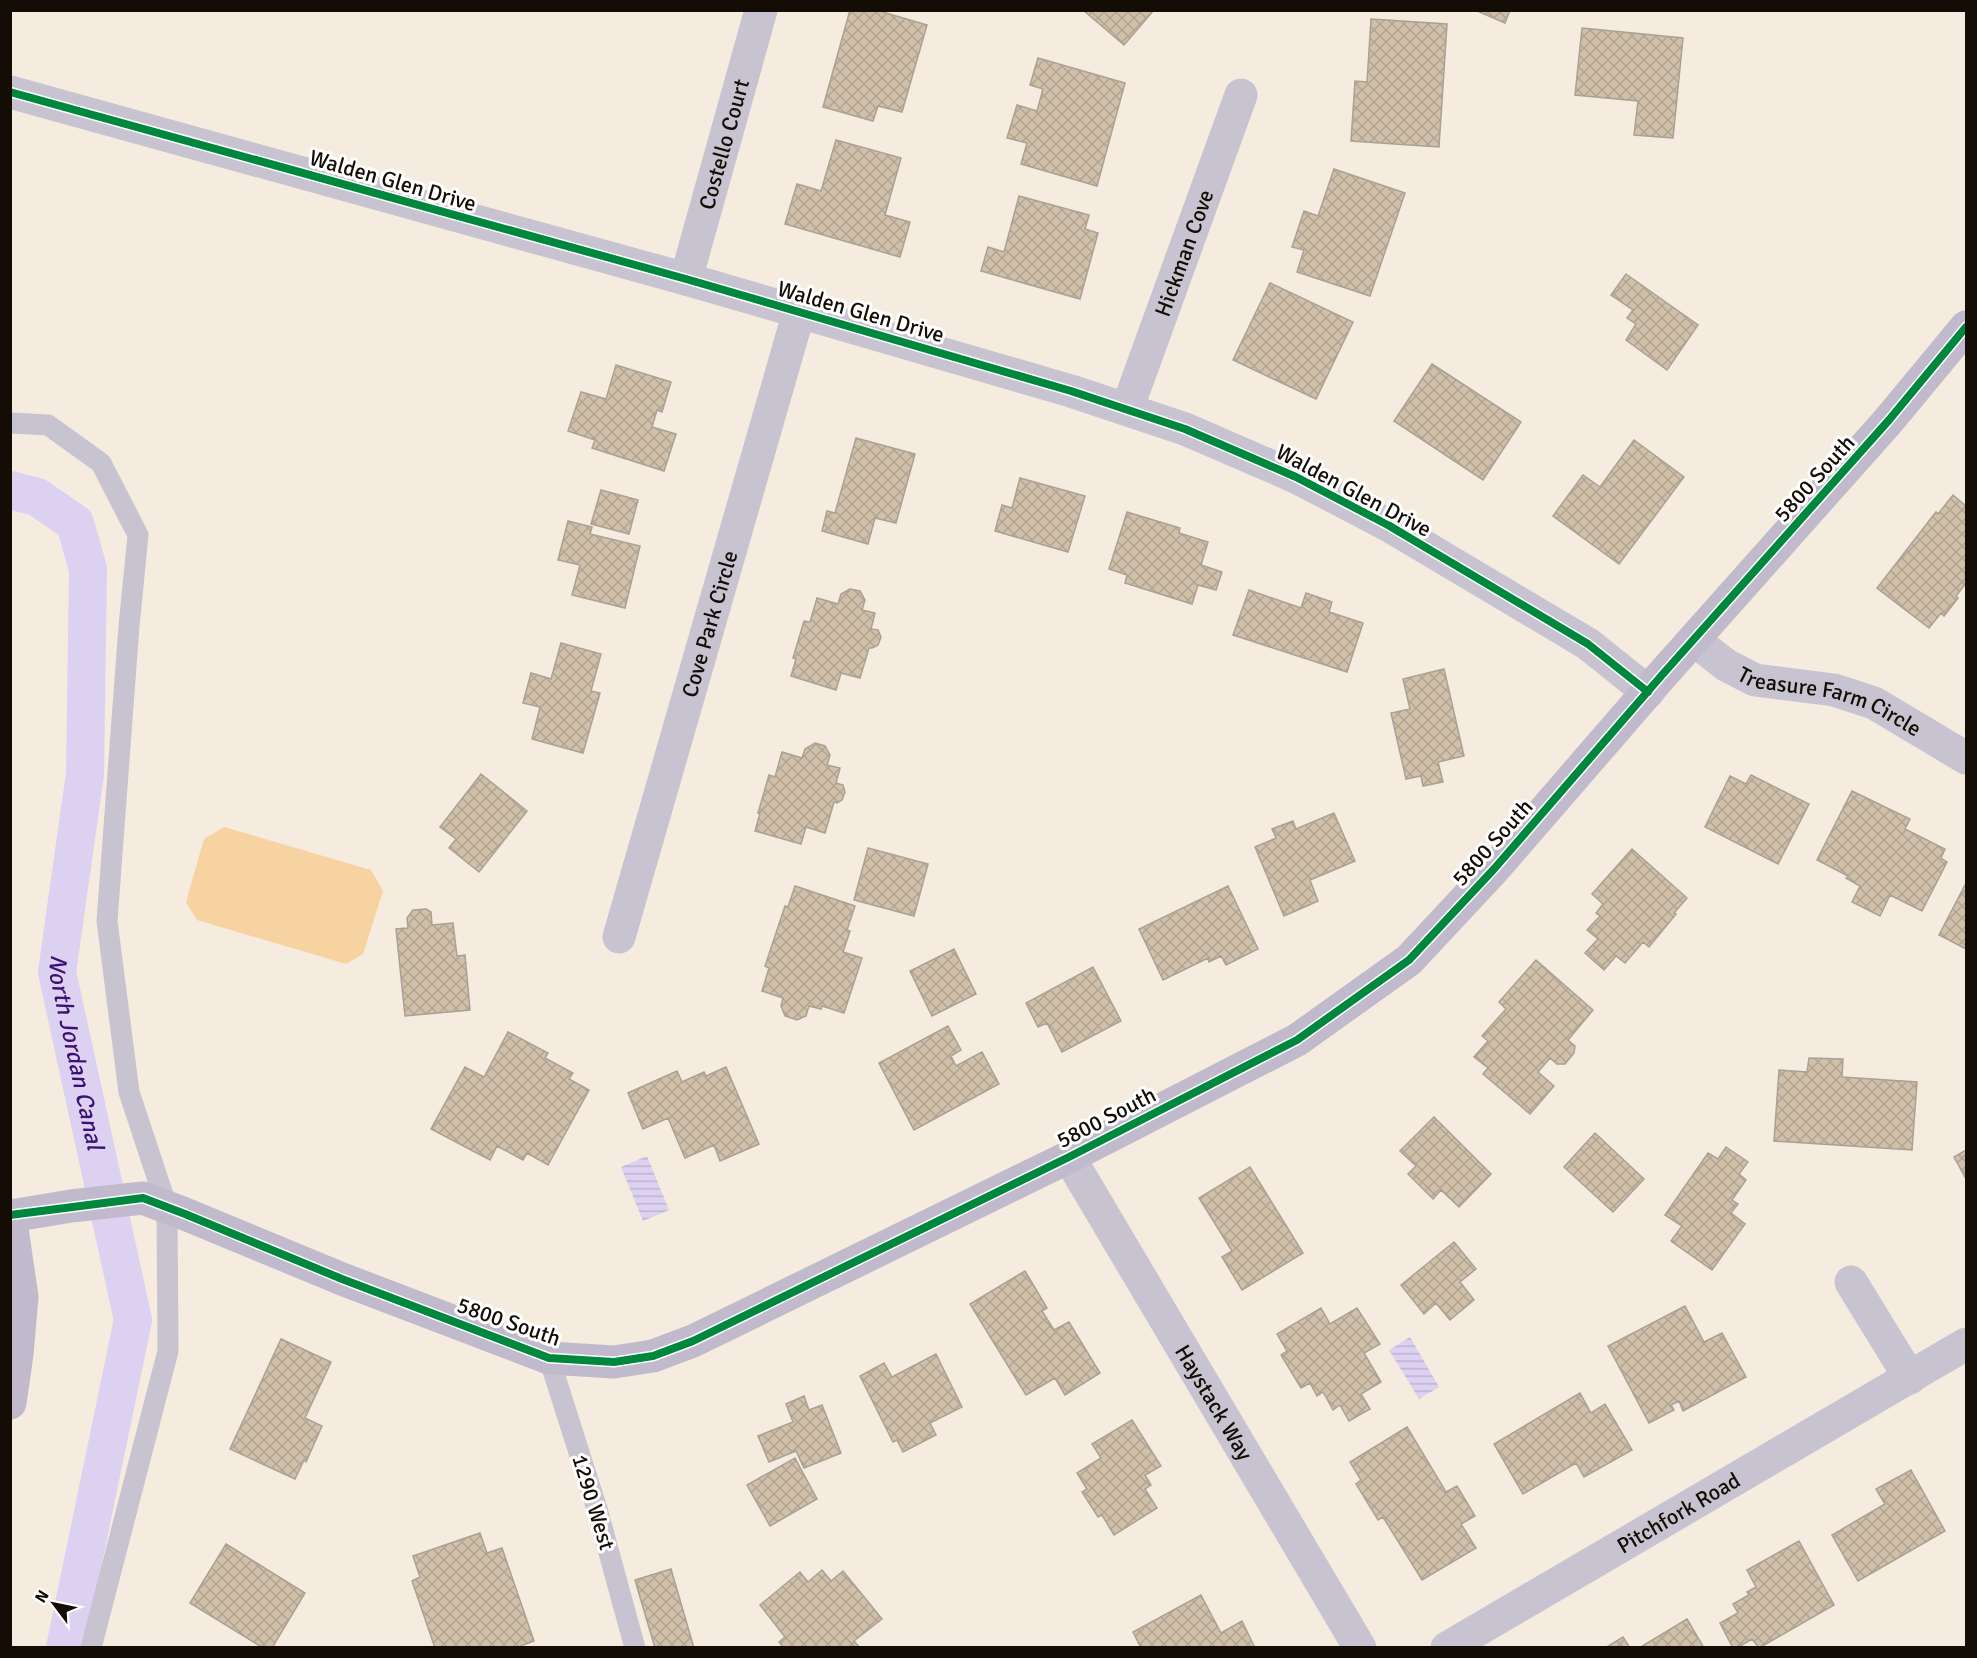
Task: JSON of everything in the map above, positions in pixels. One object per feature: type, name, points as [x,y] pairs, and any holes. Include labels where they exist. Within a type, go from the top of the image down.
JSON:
[{"type":"street","name":"Costello Court","points":[[686,279],[761,10]]},
{"type":"street","name":"Walden Glen Drive","points":[[10,92],[686,279],[1061,388],[1185,429],[1341,499],[1388,525],[1588,644],[1648,692]]},
{"type":"street","name":"Hickman Cove","points":[[1127,409],[1241,95]]},
{"type":"street","name":"Cove Park Circle","points":[[619,937],[799,312]]},
{"type":"street","name":"5800 South","points":[[11,1215],[71,1206],[155,1202],[342,1279],[549,1358],[614,1362],[653,1356],[693,1341],[1069,1157],[1297,1040],[1409,960],[1494,869],[1889,420],[1966,327]]},
{"type":"street","name":"Treasure Farm Circle","points":[[1694,640],[1726,665],[1755,680],[1834,690],[1874,702],[1966,758]]},
{"type":"street","name":"Haystack Way","points":[[1069,1157],[1359,1647]]},
{"type":"street","points":[[10,1403],[22,1297],[11,1215]]},
{"type":"street","points":[[1851,1282],[1910,1378]]},
{"type":"street","name":"Pitchfork Road","points":[[1447,1647],[1966,1344]]},
{"type":"lane","points":[[10,423],[48,425],[101,463],[138,535],[107,921],[129,1092],[155,1202],[168,1351],[91,1647]]},
{"type":"lane","name":"1290 West","points":[[549,1358],[597,1509],[635,1647]]},
{"type":"shaded area","points":[[224,827],[371,870],[383,891],[363,954],[346,964],[197,920],[186,902],[204,839]]},
{"type":"shaded area","points":[[647,1156],[669,1210],[643,1221],[621,1167]]},
{"type":"shaded area","points":[[1410,1337],[1439,1387],[1419,1399],[1389,1350]]},
{"type":"building","points":[[850,10],[876,10],[927,25],[902,112],[878,106],[873,121],[823,107]]},
{"type":"building","points":[[1083,10],[1154,10],[1124,45]]},
{"type":"building","points":[[1475,10],[1510,10],[1505,23]]},
{"type":"building","points":[[1371,19],[1447,24],[1439,147],[1351,141],[1355,81],[1367,82]]},
{"type":"building","points":[[1582,28],[1683,38],[1673,138],[1634,135],[1638,101],[1575,95]]},
{"type":"building","points":[[1038,58],[1125,83],[1097,186],[1021,164],[1027,143],[1007,138],[1017,105],[1037,111],[1043,89],[1030,85]]},
{"type":"building","points":[[836,140],[901,158],[885,215],[910,222],[900,257],[785,224],[797,184],[821,191]]},
{"type":"building","points":[[1334,169],[1405,193],[1370,296],[1297,272],[1304,250],[1292,247],[1304,211],[1318,216]]},
{"type":"building","points":[[1019,196],[1089,215],[1085,229],[1098,233],[1080,299],[981,271],[988,247],[1004,252]]},
{"type":"building","points":[[1626,274],[1698,325],[1667,370],[1626,340],[1636,324],[1627,318],[1633,310],[1611,295]]},
{"type":"building","points":[[1270,283],[1353,322],[1316,399],[1233,360]]},
{"type":"building","points":[[1432,364],[1521,422],[1483,480],[1394,421]]},
{"type":"building","points":[[616,365],[671,382],[662,412],[657,410],[652,427],[676,434],[664,471],[592,448],[595,440],[568,431],[581,392],[606,399]]},
{"type":"building","points":[[856,438],[915,454],[896,523],[875,518],[868,544],[822,531],[827,511],[835,513]]},
{"type":"building","points":[[1634,440],[1684,477],[1619,564],[1553,516],[1583,475],[1600,487]]},
{"type":"building","points":[[1020,478],[1085,496],[1068,552],[995,531],[1002,505],[1012,508]]},
{"type":"building","points":[[601,490],[638,500],[629,534],[591,524]]},
{"type":"building","points":[[1953,495],[1966,506],[1966,583],[1944,616],[1941,613],[1929,628],[1877,588],[1936,512],[1938,514]]},
{"type":"building","points":[[1127,512],[1180,528],[1179,533],[1208,542],[1201,565],[1222,572],[1216,590],[1198,585],[1192,604],[1125,583],[1127,575],[1109,569]]},
{"type":"building","points":[[568,521],[592,527],[590,534],[640,546],[625,608],[572,595],[580,565],[558,560]]},
{"type":"building","points":[[850,589],[860,591],[865,600],[862,610],[875,613],[871,629],[878,630],[881,637],[878,645],[869,648],[860,678],[841,673],[836,690],[791,676],[796,659],[793,658],[804,621],[810,622],[817,598],[838,604],[841,594]]},
{"type":"building","points":[[1249,590],[1301,608],[1306,593],[1332,602],[1329,612],[1363,623],[1347,672],[1233,635]]},
{"type":"building","points":[[561,643],[601,654],[591,691],[600,693],[583,753],[532,739],[540,707],[523,703],[531,673],[551,679]]},
{"type":"building","points":[[1444,669],[1464,756],[1438,762],[1443,782],[1423,786],[1421,776],[1406,779],[1391,713],[1410,709],[1403,679]]},
{"type":"building","points":[[815,743],[825,746],[830,755],[827,765],[840,768],[836,783],[843,785],[845,792],[842,800],[834,802],[825,833],[806,827],[801,844],[755,831],[769,775],[775,777],[782,752],[802,758],[805,749]]},
{"type":"building","points":[[481,774],[527,811],[479,872],[449,848],[456,839],[440,827]]},
{"type":"building","points":[[1751,775],[1809,804],[1778,864],[1705,827],[1730,776],[1746,784]]},
{"type":"building","points":[[1852,791],[1910,819],[1905,829],[1945,849],[1941,858],[1947,862],[1922,911],[1890,895],[1880,916],[1852,902],[1860,886],[1846,878],[1848,876],[1817,860]]},
{"type":"building","points":[[1334,813],[1355,861],[1310,880],[1318,901],[1284,916],[1255,847],[1276,838],[1272,829],[1293,821],[1296,829]]},
{"type":"building","points":[[868,848],[928,864],[914,916],[854,900]]},
{"type":"building","points":[[1632,849],[1687,898],[1649,947],[1643,942],[1625,963],[1616,956],[1604,970],[1585,953],[1598,939],[1587,930],[1600,916],[1596,913],[1603,904],[1592,894]]},
{"type":"building","points":[[1966,883],[1966,949],[1939,935]]},
{"type":"building","points":[[795,886],[855,906],[843,952],[862,958],[844,1013],[822,1006],[821,1009],[809,1006],[806,1016],[797,1020],[785,1016],[781,1006],[783,998],[762,991],[769,968],[765,966],[785,906],[788,907]]},
{"type":"building","points":[[1228,886],[1258,949],[1226,965],[1221,956],[1209,962],[1208,958],[1163,980],[1139,929]]},
{"type":"building","points":[[426,909],[431,912],[432,925],[453,923],[457,956],[465,955],[470,1010],[405,1016],[396,929],[408,928],[407,918],[413,910]]},
{"type":"building","points":[[954,949],[976,994],[932,1016],[910,971]]},
{"type":"building","points":[[1536,960],[1593,1010],[1568,1040],[1575,1046],[1574,1053],[1565,1064],[1557,1064],[1550,1058],[1538,1072],[1554,1086],[1530,1114],[1483,1074],[1488,1068],[1474,1057],[1488,1041],[1482,1036],[1506,1009],[1499,1002]]},
{"type":"building","points":[[1093,967],[1121,1021],[1062,1052],[1047,1023],[1038,1027],[1026,1003]]},
{"type":"building","points":[[948,1026],[961,1050],[951,1056],[956,1066],[982,1052],[999,1084],[914,1130],[879,1063]]},
{"type":"building","points":[[508,1032],[548,1053],[545,1058],[573,1073],[569,1079],[589,1090],[548,1165],[527,1153],[523,1160],[497,1146],[490,1160],[431,1129],[465,1067],[484,1077]]},
{"type":"building","points":[[1809,1058],[1843,1059],[1842,1077],[1917,1082],[1912,1150],[1774,1141],[1779,1070],[1807,1072]]},
{"type":"building","points":[[726,1067],[759,1144],[720,1161],[714,1145],[685,1158],[668,1118],[643,1129],[628,1093],[677,1071],[682,1082],[704,1072],[706,1076]]},
{"type":"building","points":[[1434,1117],[1491,1174],[1459,1207],[1441,1190],[1433,1199],[1408,1174],[1416,1166],[1400,1151]]},
{"type":"building","points":[[1595,1133],[1644,1179],[1613,1212],[1564,1167]]},
{"type":"building","points":[[1726,1147],[1748,1162],[1739,1174],[1746,1180],[1732,1200],[1738,1204],[1731,1213],[1745,1224],[1712,1270],[1671,1241],[1682,1226],[1665,1215],[1708,1153],[1718,1159]]},
{"type":"building","points":[[1966,1150],[1966,1179],[1954,1157]]},
{"type":"building","points":[[1250,1167],[1303,1253],[1242,1290],[1222,1257],[1232,1251],[1199,1198]]},
{"type":"building","points":[[1454,1242],[1476,1269],[1460,1282],[1474,1300],[1450,1320],[1436,1303],[1424,1314],[1401,1285]]},
{"type":"building","points":[[1025,1271],[1047,1308],[1042,1311],[1054,1330],[1069,1322],[1100,1373],[1065,1395],[1055,1378],[1026,1395],[970,1304]]},
{"type":"building","points":[[1685,1306],[1704,1342],[1722,1333],[1746,1377],[1683,1411],[1679,1401],[1671,1405],[1674,1410],[1649,1423],[1608,1346]]},
{"type":"building","points":[[1321,1308],[1330,1324],[1357,1308],[1380,1344],[1364,1353],[1381,1382],[1361,1394],[1370,1409],[1349,1421],[1340,1405],[1333,1410],[1323,1392],[1317,1396],[1310,1383],[1301,1388],[1281,1355],[1287,1351],[1277,1334]]},
{"type":"building","points":[[281,1339],[331,1362],[305,1418],[322,1426],[306,1462],[304,1460],[295,1479],[230,1449]]},
{"type":"building","points":[[936,1354],[962,1407],[930,1423],[936,1435],[903,1452],[897,1440],[893,1442],[860,1376],[884,1363],[892,1377]]},
{"type":"building","points":[[1580,1393],[1591,1413],[1605,1404],[1632,1450],[1584,1477],[1576,1463],[1523,1494],[1494,1444]]},
{"type":"building","points":[[804,1396],[809,1410],[822,1405],[841,1453],[804,1468],[796,1451],[769,1462],[758,1436],[793,1422],[786,1404]]},
{"type":"building","points":[[1132,1420],[1161,1466],[1145,1475],[1151,1485],[1145,1489],[1157,1508],[1114,1535],[1102,1515],[1098,1517],[1082,1492],[1087,1489],[1077,1473],[1101,1458],[1092,1444]]},
{"type":"building","points":[[1407,1427],[1446,1492],[1457,1486],[1475,1516],[1461,1524],[1476,1548],[1422,1580],[1383,1517],[1378,1520],[1356,1484],[1361,1480],[1350,1462]]},
{"type":"building","points":[[795,1458],[817,1499],[770,1526],[747,1485]]},
{"type":"building","points":[[1911,1470],[1945,1531],[1858,1581],[1832,1535],[1885,1504],[1876,1489]]},
{"type":"building","points":[[480,1533],[487,1553],[502,1548],[534,1641],[515,1648],[435,1648],[412,1581],[420,1577],[413,1556]]},
{"type":"building","points":[[1799,1541],[1834,1605],[1759,1648],[1752,1639],[1733,1648],[1720,1623],[1738,1613],[1733,1604],[1749,1595],[1747,1592],[1756,1587],[1747,1570]]},
{"type":"building","points":[[226,1544],[305,1593],[272,1648],[263,1648],[190,1603]]},
{"type":"building","points":[[671,1569],[694,1648],[655,1648],[635,1580]]},
{"type":"building","points":[[822,1570],[831,1581],[843,1571],[882,1619],[854,1641],[860,1648],[784,1648],[779,1642],[785,1637],[760,1605],[800,1572],[808,1582]]},
{"type":"building","points":[[1201,1595],[1221,1633],[1242,1621],[1255,1648],[1141,1648],[1133,1632]]},
{"type":"building","points":[[1687,1619],[1704,1648],[1639,1648]]},
{"type":"building","points":[[1623,1637],[1630,1648],[1605,1648]]},
{"type":"waterway","name":"North Jordan Canal","points":[[10,490],[37,497],[75,523],[88,569],[85,774],[57,972],[133,1320],[65,1648]]},
{"type":"cycle path","points":[[10,92],[686,279],[1071,391],[1185,429],[1296,477],[1388,525],[1588,644],[1648,692]]},
{"type":"cycle path","points":[[10,1215],[143,1198],[342,1279],[549,1358],[614,1362],[653,1356],[693,1341],[1069,1157],[1297,1040],[1409,960],[1494,869],[1662,675],[1889,420],[1966,327]]}]
